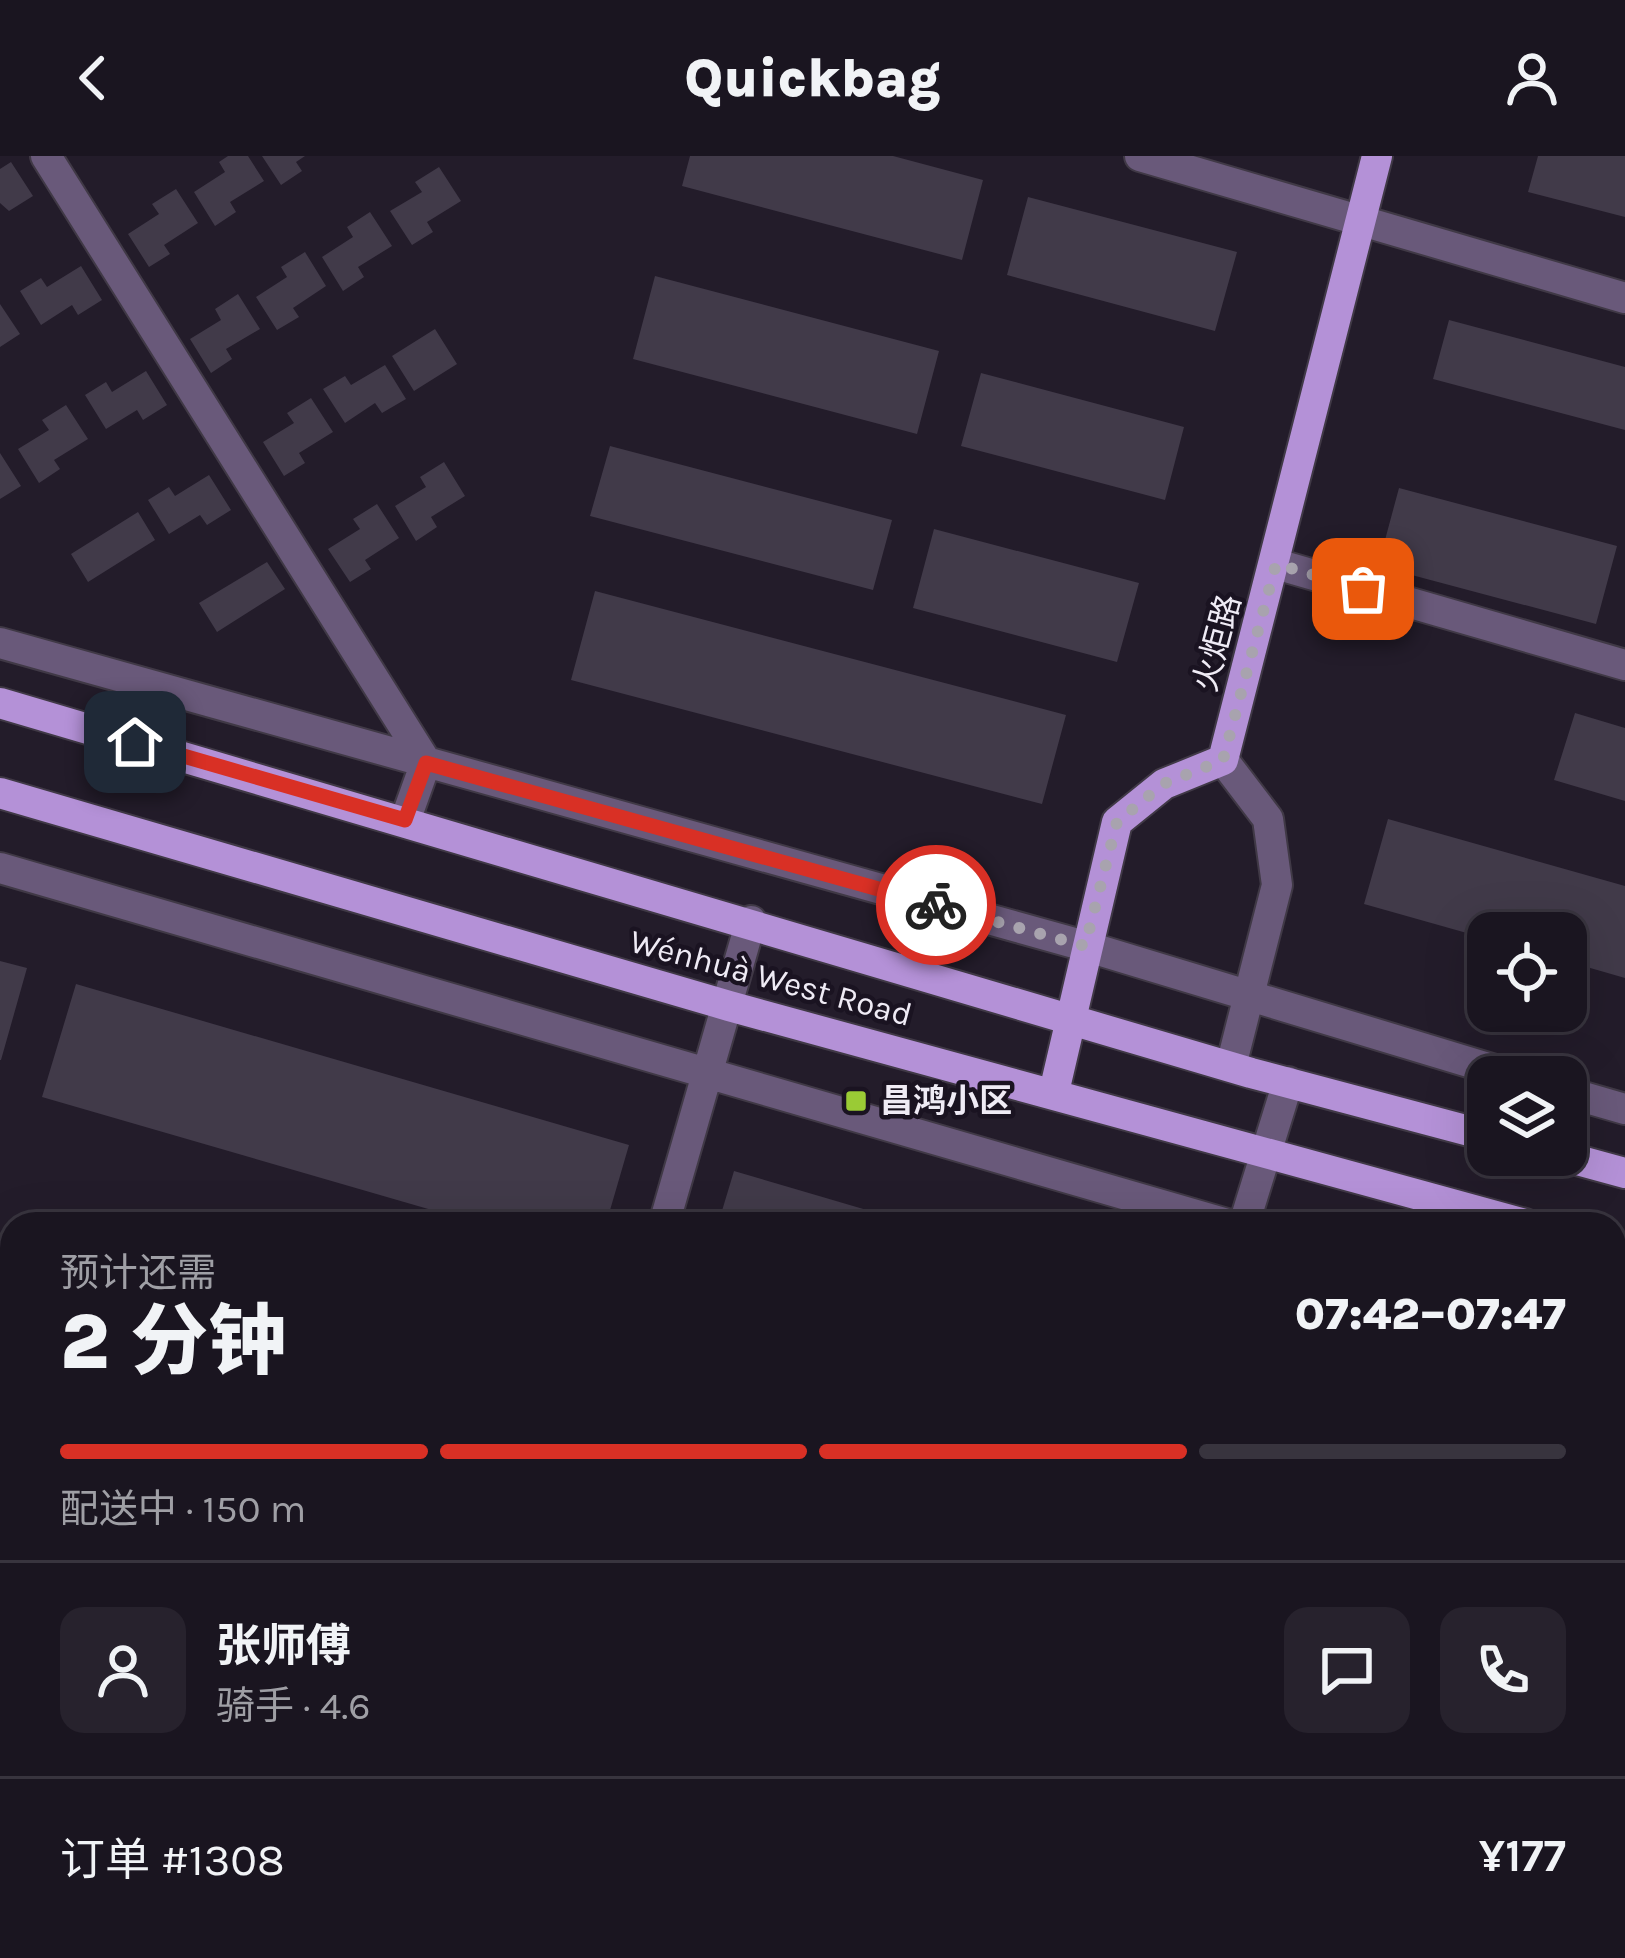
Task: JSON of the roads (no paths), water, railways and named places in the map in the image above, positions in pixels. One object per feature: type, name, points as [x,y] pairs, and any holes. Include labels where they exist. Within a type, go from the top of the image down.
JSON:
[{"type":"main road","name":"火炬路","points":[[1223,760],[1377,156]]},
{"type":"main road","name":"Wénhuà West Road","points":[[0,703],[1231,1066],[1467,1130]]},
{"type":"main road","points":[[1054,1092],[1117,822],[1163,784],[1223,760]]},
{"type":"main road","name":"Wénhuà West Road","points":[[0,793],[729,1006],[1268,1149],[1485,1212]]},
{"type":"main road","points":[[1587,1163],[1625,1173]]},
{"type":"street","points":[[46,156],[426,763]]},
{"type":"street","points":[[1140,156],[1625,298]]},
{"type":"street","points":[[1276,564],[1625,665]]},
{"type":"street","points":[[2,648],[1085,946],[1467,1061]]},
{"type":"street","points":[[1223,760],[1268,819],[1276,885],[1231,1066]]},
{"type":"street","points":[[405,820],[426,763]]},
{"type":"street","points":[[0,868],[1185,1212]]},
{"type":"street","points":[[667,1212],[752,921]]},
{"type":"street","points":[[1248,1212],[1288,1082]]},
{"type":"street","points":[[1587,1098],[1625,1109]]},
{"type":"place","name":"昌鸿小区","points":[[856,1101]]}]
